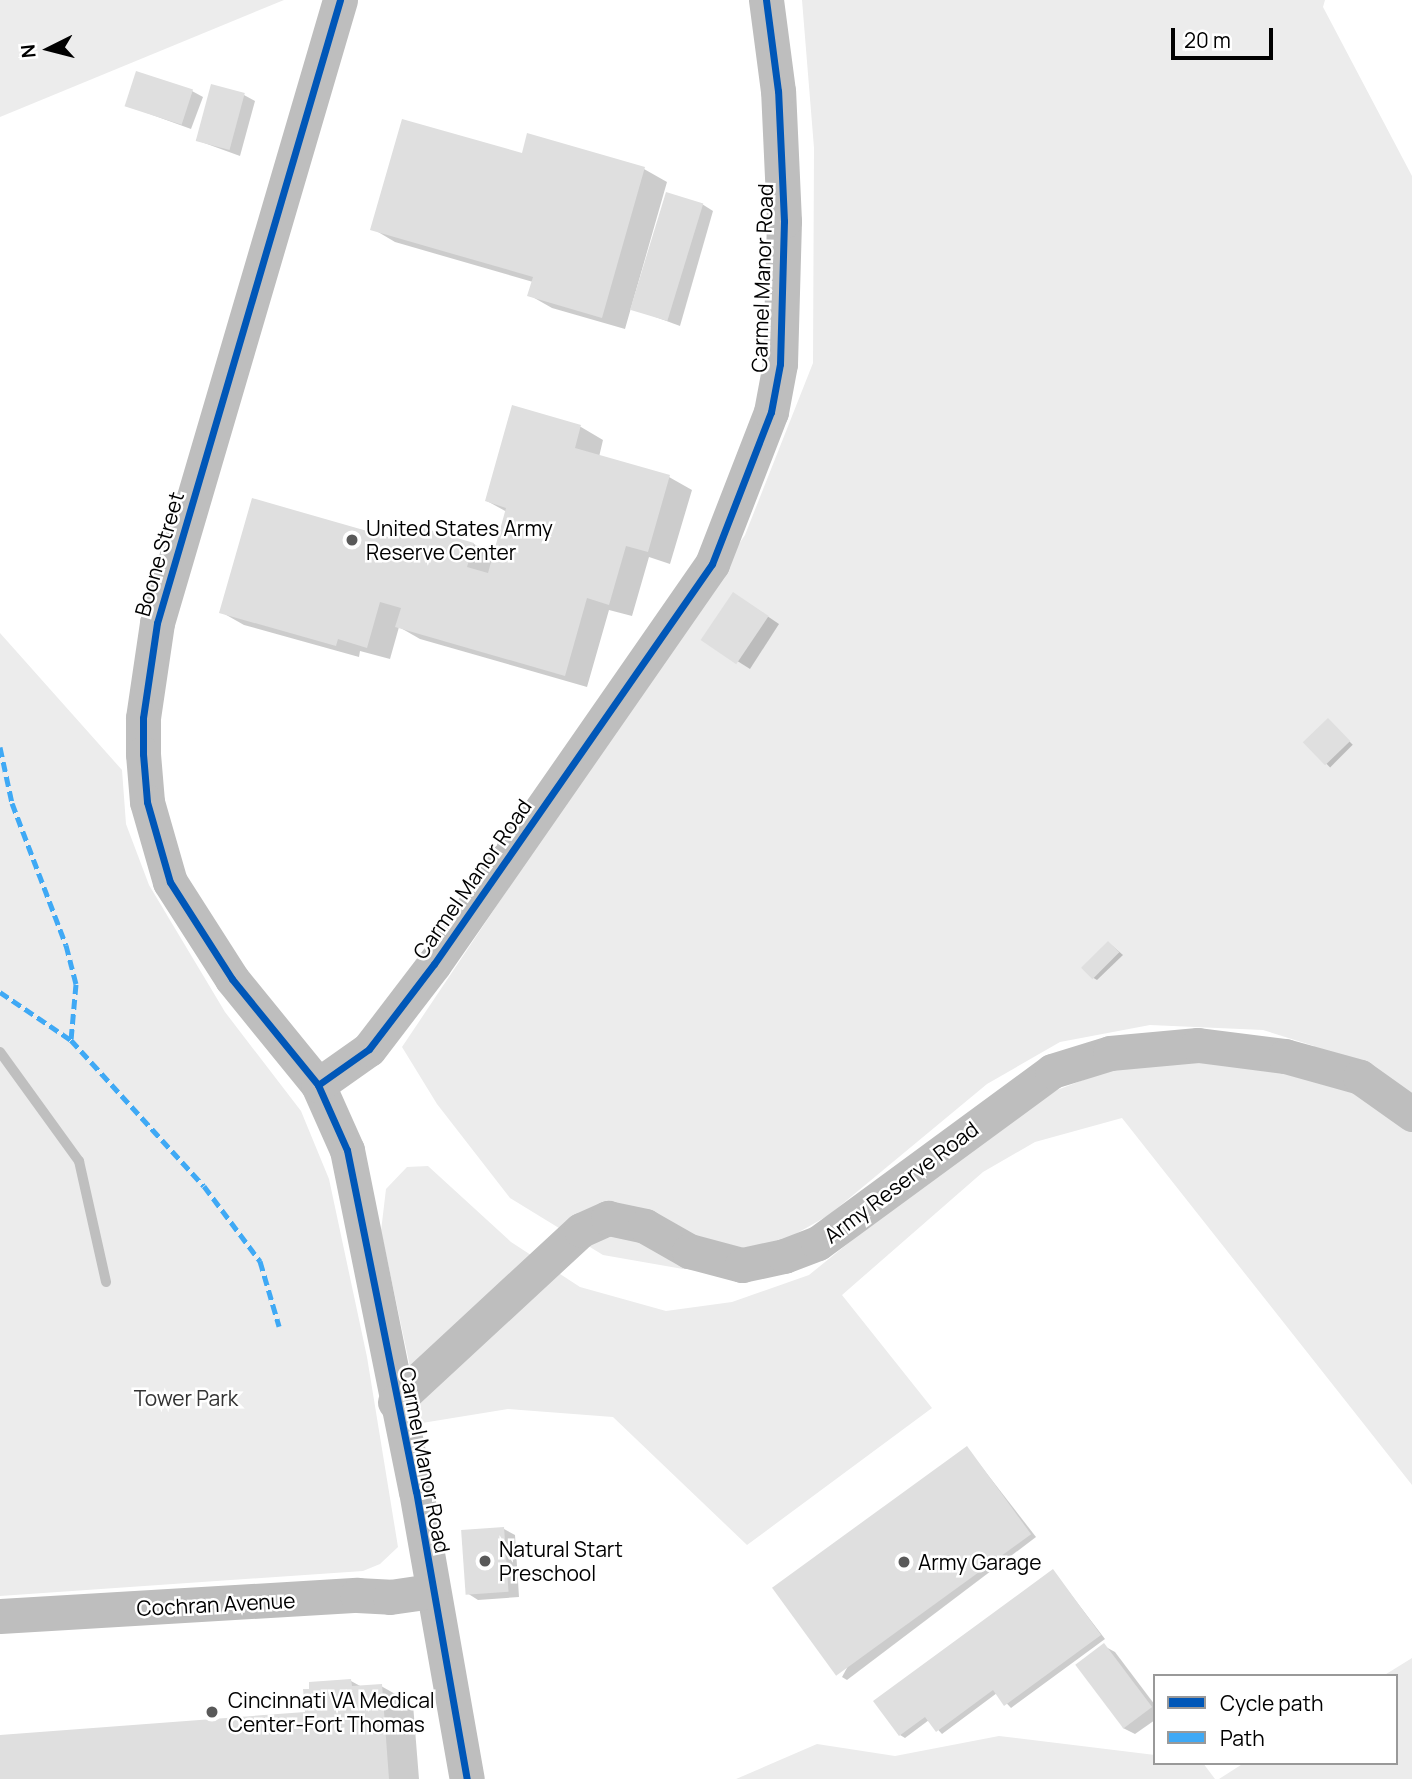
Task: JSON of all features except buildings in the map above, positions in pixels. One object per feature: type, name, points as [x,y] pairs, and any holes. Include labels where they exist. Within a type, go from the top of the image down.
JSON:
[{"type":"street","name":"Boone Street","points":[[318,1085],[232,979],[170,882],[147,802],[143,718],[159,615],[340,0]]},
{"type":"street","name":"Carmel Manor Road","points":[[467,1779],[431,1591],[416,1491],[347,1150],[318,1085],[369,1049],[434,964],[704,575],[721,541],[771,412],[780,364],[784,221],[778,91],[766,0]]},
{"type":"street","name":"Army Reserve Road","points":[[396,1402],[581,1230],[608,1218],[645,1226],[689,1251],[742,1265],[784,1256],[818,1243],[1052,1071],[1110,1053],[1198,1045],[1286,1056],[1360,1077],[1412,1114]]},
{"type":"street","name":"Cochran Avenue","points":[[0,1615],[358,1595],[390,1597],[431,1591]]},
{"type":"green space","points":[[0,0],[284,0],[0,117]]},
{"type":"green space","points":[[802,0],[1325,0],[1323,7],[1412,176],[1412,1485],[1122,1118],[1035,1142],[983,1172],[842,1295],[932,1408],[747,1545],[613,1417],[508,1409],[422,1423],[381,1231],[386,1189],[407,1167],[428,1166],[511,1242],[580,1287],[666,1311],[732,1302],[809,1275],[940,1169],[1057,1090],[1115,1068],[1212,1055],[1298,1074],[1314,1046],[1263,1030],[1150,1025],[1060,1042],[987,1084],[829,1215],[755,1257],[683,1269],[603,1255],[510,1198],[437,1104],[402,1047],[745,535],[813,363],[814,148]]},
{"type":"green space","name":"Tower Park","points":[[0,633],[122,770],[126,824],[149,885],[225,1012],[301,1111],[329,1179],[367,1357],[398,1547],[380,1564],[363,1571],[0,1596]]},
{"type":"green space","points":[[1412,1658],[1412,1779],[1219,1779],[1241,1765],[1398,1765],[1398,1674],[1386,1674]]},
{"type":"green space","points":[[999,1736],[1153,1755],[1153,1765],[1204,1765],[1215,1779],[736,1779],[817,1744],[895,1756]]},
{"type":"waterway","points":[[0,1052],[79,1161],[106,1282]]},
{"type":"marked path","points":[[0,747],[12,803],[66,945],[76,984],[71,1040]]},
{"type":"marked path","points":[[0,992],[71,1040],[204,1186],[260,1261],[279,1326]]},
{"type":"cycle path","points":[[340,0],[157,623],[143,718],[143,754],[147,802],[170,882],[232,979],[318,1085],[347,1150],[416,1491],[467,1779]]},
{"type":"cycle path","points":[[318,1085],[369,1049],[434,964],[712,564],[771,412],[780,364],[784,221],[778,91],[766,0]]},
{"type":"place","name":"United States Army Reserve Center","points":[[352,540]]},
{"type":"place","name":"Natural Start Preschool","points":[[485,1561]]},
{"type":"place","name":"Army Garage","points":[[904,1562]]},
{"type":"place","name":"Cincinnati VA Medical Center-Fort Thomas","points":[[212,1712]]}]
